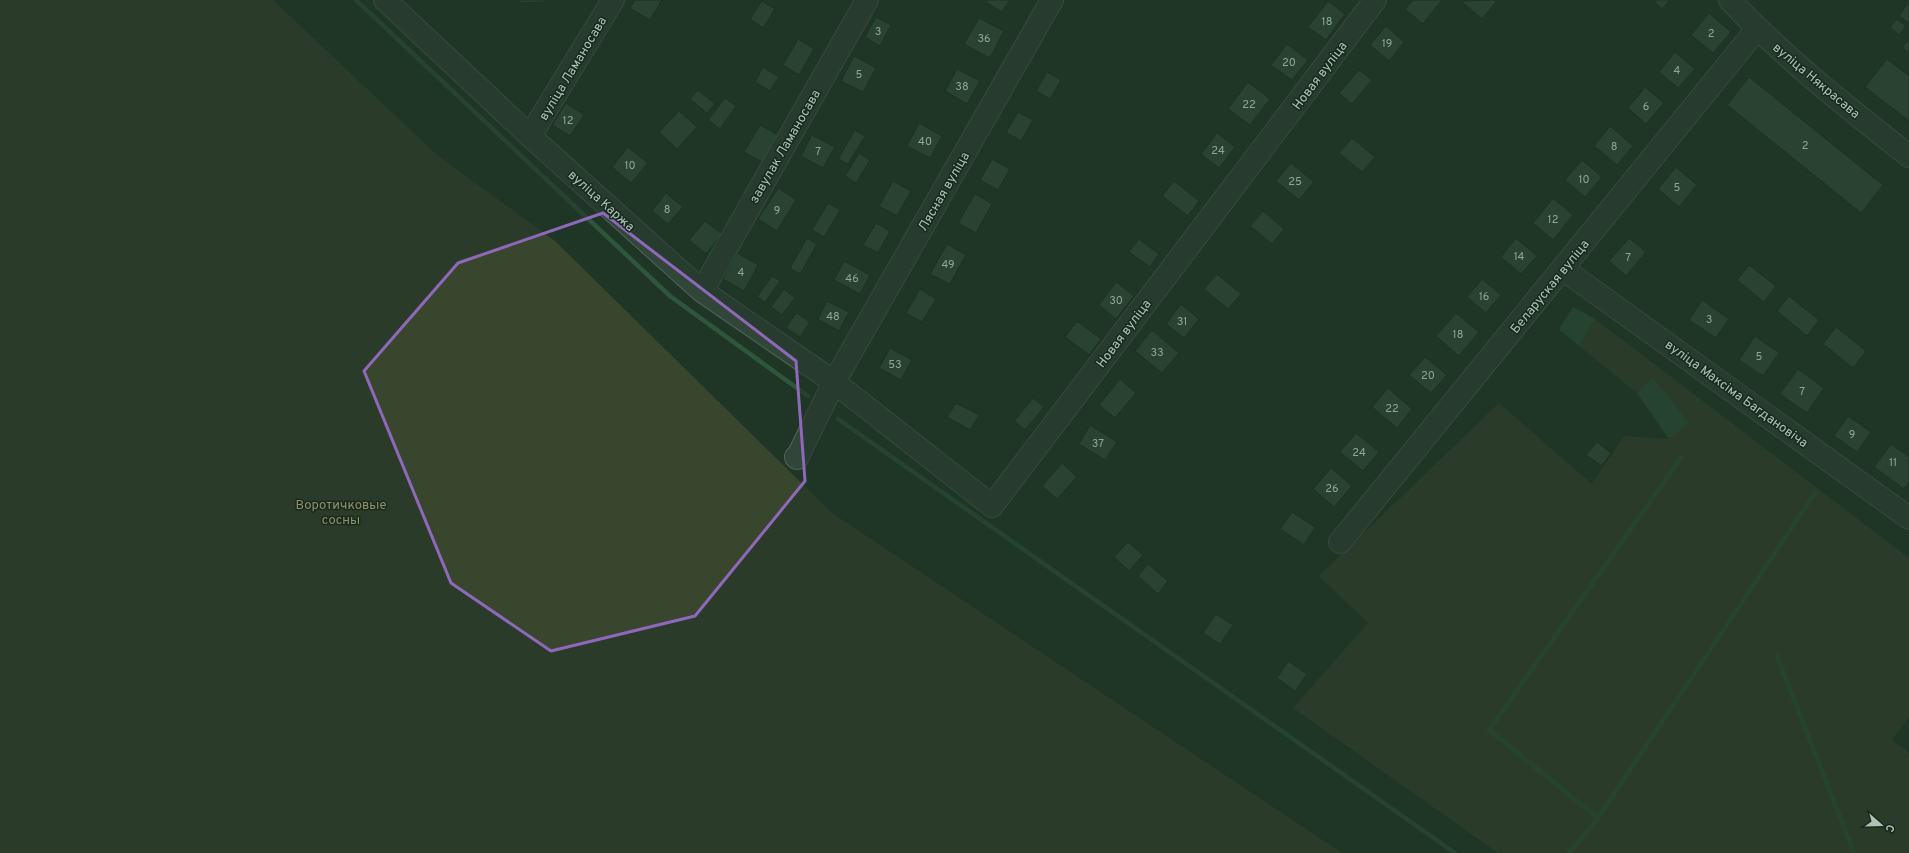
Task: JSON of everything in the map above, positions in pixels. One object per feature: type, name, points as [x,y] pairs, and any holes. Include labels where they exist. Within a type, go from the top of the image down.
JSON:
[{"type":"street","name":"вуліца Каржа","points":[[385,0],[530,136],[702,291],[834,382]]},
{"type":"street","name":"вуліца Ламаносава","points":[[530,136],[613,0]]},
{"type":"street","name":"завулак Ламаносава","points":[[702,291],[867,0]]},
{"type":"street","name":"Лясная вуліца","points":[[796,458],[834,382],[1052,0]]},
{"type":"street","name":"Новая вуліца","points":[[834,382],[992,506],[1375,0]]},
{"type":"street","name":"вуліца Някрасава","points":[[1730,0],[1757,29],[1831,94],[1909,156]]},
{"type":"street","name":"Беларуская вуліца","points":[[1340,542],[1757,29]]},
{"type":"street","name":"вуліца Максіма Багдановіча","points":[[1563,269],[1909,518]]},
{"type":"highlighted area","points":[[603,213],[796,361],[805,481],[695,616],[551,651],[451,583],[364,371],[458,263]]},
{"type":"green space","name":"Воротичковые сосны","points":[[0,0],[273,0],[437,155],[555,241],[832,513],[1342,853],[0,853]]},
{"type":"green space","points":[[1595,319],[1909,558],[1909,717],[1892,740],[1909,753],[1909,853],[1498,853],[1293,708],[1368,623],[1319,576],[1499,403],[1592,484],[1624,436],[1669,439],[1689,423],[1653,379],[1637,393],[1579,346]]},
{"type":"shaded area","points":[[1573,307],[1595,319],[1579,346],[1559,329]]},
{"type":"shaded area","points":[[1653,378],[1689,423],[1669,439],[1637,393]]},
{"type":"building","points":[[519,0],[546,0],[546,2],[519,3]]},
{"type":"building","points":[[635,0],[662,0],[650,20],[630,8]]},
{"type":"building","points":[[987,0],[1009,1],[1002,12],[986,2]]},
{"type":"building","points":[[1413,0],[1441,1],[1423,24],[1405,9]]},
{"type":"building","points":[[1495,0],[1496,2],[1482,19],[1461,1]]},
{"type":"building","points":[[1653,0],[1670,0],[1662,9]]},
{"type":"building","points":[[762,1],[775,9],[763,28],[750,19]]},
{"type":"building","points":[[1328,1],[1345,14],[1326,40],[1308,27]]},
{"type":"building","points":[[1908,3],[1909,4],[1909,23],[1899,16]]},
{"type":"building","points":[[1709,13],[1731,32],[1713,53],[1691,35]]},
{"type":"building","points":[[876,17],[891,25],[880,46],[865,37]]},
{"type":"building","points":[[979,18],[1004,31],[990,58],[964,44]]},
{"type":"building","points":[[1897,19],[1906,26],[1899,35],[1890,27]]},
{"type":"building","points":[[1386,26],[1404,42],[1389,61],[1370,45]]},
{"type":"building","points":[[798,39],[814,49],[799,75],[783,65]]},
{"type":"building","points":[[1909,39],[1909,53],[1902,47]]},
{"type":"building","points":[[1287,44],[1308,60],[1292,80],[1271,65]]},
{"type":"building","points":[[1675,52],[1695,69],[1678,88],[1659,72]]},
{"type":"building","points":[[854,56],[876,68],[863,92],[841,81]]},
{"type":"building","points":[[1887,59],[1909,76],[1909,121],[1865,87]]},
{"type":"building","points":[[763,67],[779,77],[770,91],[755,82]]},
{"type":"building","points":[[957,69],[980,81],[967,104],[945,91]]},
{"type":"building","points":[[1359,70],[1372,80],[1352,104],[1339,93]]},
{"type":"building","points":[[1047,72],[1061,80],[1050,99],[1036,91]]},
{"type":"building","points":[[1749,77],[1883,185],[1861,213],[1727,105]]},
{"type":"building","points":[[1248,82],[1270,99],[1250,125],[1228,109]]},
{"type":"building","points":[[1645,87],[1664,103],[1646,124],[1628,108]]},
{"type":"building","points":[[698,90],[715,104],[707,113],[690,99]]},
{"type":"building","points":[[725,98],[736,106],[720,129],[708,120]]},
{"type":"building","points":[[566,103],[584,115],[570,136],[552,125]]},
{"type":"building","points":[[679,111],[697,127],[677,149],[659,132]]},
{"type":"building","points":[[1018,112],[1033,120],[1021,141],[1006,132]]},
{"type":"building","points":[[919,123],[942,136],[930,158],[907,146]]},
{"type":"building","points":[[760,125],[778,135],[762,162],[744,152]]},
{"type":"building","points":[[1610,126],[1633,146],[1617,165],[1594,146]]},
{"type":"building","points":[[855,130],[865,136],[848,164],[838,159]]},
{"type":"building","points":[[1217,133],[1235,147],[1219,168],[1201,154]]},
{"type":"building","points":[[812,135],[835,147],[823,168],[801,156]]},
{"type":"building","points":[[1352,138],[1375,157],[1362,172],[1339,153]]},
{"type":"building","points":[[628,147],[648,163],[631,183],[612,167]]},
{"type":"building","points":[[859,153],[870,160],[856,183],[845,176]]},
{"type":"building","points":[[992,159],[1010,169],[998,190],[980,180]]},
{"type":"building","points":[[1582,160],[1602,177],[1585,197],[1565,180]]},
{"type":"building","points":[[1291,163],[1314,182],[1299,200],[1276,181]]},
{"type":"building","points":[[1676,167],[1697,185],[1679,207],[1658,189]]},
{"type":"building","points":[[893,181],[911,191],[897,216],[879,206]]},
{"type":"building","points":[[1174,181],[1199,201],[1188,216],[1162,196]]},
{"type":"building","points":[[778,188],[796,200],[777,231],[758,219]]},
{"type":"building","points":[[666,193],[683,207],[668,224],[652,211]]},
{"type":"building","points":[[975,194],[992,204],[976,233],[958,223]]},
{"type":"building","points":[[1553,198],[1573,215],[1553,240],[1533,223]]},
{"type":"building","points":[[828,203],[840,210],[824,237],[812,230]]},
{"type":"building","points":[[1263,211],[1284,229],[1272,244],[1250,226]]},
{"type":"building","points":[[705,221],[722,234],[706,254],[689,240]]},
{"type":"building","points":[[876,223],[890,231],[878,253],[863,245]]},
{"type":"building","points":[[807,238],[817,244],[800,274],[790,268]]},
{"type":"building","points":[[1516,238],[1537,256],[1521,274],[1501,257]]},
{"type":"building","points":[[1629,238],[1646,252],[1626,276],[1609,261]]},
{"type":"building","points":[[1139,239],[1159,254],[1150,267],[1129,252]]},
{"type":"building","points":[[947,244],[966,255],[950,284],[930,274]]},
{"type":"building","points":[[737,253],[758,265],[744,291],[723,279]]},
{"type":"building","points":[[844,261],[870,275],[860,294],[834,280]]},
{"type":"building","points":[[1749,265],[1776,286],[1764,302],[1737,280]]},
{"type":"building","points":[[1217,274],[1241,294],[1228,309],[1204,289]]},
{"type":"building","points":[[772,276],[780,281],[765,302],[757,297]]},
{"type":"building","points":[[1482,279],[1501,295],[1486,313],[1467,297]]},
{"type":"building","points":[[1116,282],[1134,296],[1116,319],[1099,305]]},
{"type":"building","points":[[784,289],[795,298],[782,315],[771,307]]},
{"type":"building","points":[[920,289],[936,299],[922,322],[906,313]]},
{"type":"building","points":[[1789,296],[1819,320],[1807,336],[1777,311]]},
{"type":"building","points":[[1702,300],[1729,319],[1716,338],[1689,320]]},
{"type":"building","points":[[827,301],[849,312],[839,331],[818,319]]},
{"type":"building","points":[[1181,304],[1199,319],[1184,338],[1166,324]]},
{"type":"building","points":[[796,313],[810,322],[800,337],[786,328]]},
{"type":"building","points":[[1456,313],[1479,332],[1459,356],[1436,336]]},
{"type":"building","points":[[1077,321],[1101,339],[1089,355],[1065,337]]},
{"type":"building","points":[[1836,327],[1866,351],[1853,368],[1823,344]]},
{"type":"building","points":[[1152,330],[1179,353],[1162,373],[1135,351]]},
{"type":"building","points":[[1755,336],[1779,353],[1763,376],[1739,360]]},
{"type":"building","points":[[890,348],[912,360],[901,380],[879,368]]},
{"type":"building","points":[[1425,357],[1447,375],[1431,393],[1409,375]]},
{"type":"building","points":[[1798,369],[1824,388],[1807,413],[1780,394]]},
{"type":"building","points":[[1120,379],[1136,393],[1115,418],[1099,405]]},
{"type":"building","points":[[1388,388],[1412,409],[1397,428],[1372,407]]},
{"type":"building","points":[[1033,398],[1044,407],[1025,430],[1014,421]]},
{"type":"building","points":[[956,403],[979,415],[970,430],[947,417]]},
{"type":"building","points":[[1848,416],[1871,432],[1857,452],[1834,436]]},
{"type":"building","points":[[1090,425],[1117,442],[1105,460],[1079,444]]},
{"type":"building","points":[[1356,433],[1379,452],[1363,471],[1340,452]]},
{"type":"building","points":[[1597,442],[1611,453],[1602,466],[1586,455]]},
{"type":"building","points":[[1891,444],[1909,457],[1909,482],[1904,489],[1874,467]]},
{"type":"building","points":[[1062,463],[1077,477],[1057,499],[1042,486]]},
{"type":"building","points":[[1331,468],[1352,486],[1334,507],[1313,489]]},
{"type":"building","points":[[1292,512],[1315,527],[1304,545],[1280,529]]},
{"type":"building","points":[[1128,542],[1143,555],[1129,571],[1114,557]]},
{"type":"building","points":[[1148,564],[1168,581],[1158,594],[1138,576]]},
{"type":"building","points":[[1216,614],[1233,625],[1220,644],[1203,633]]},
{"type":"building","points":[[1288,661],[1307,674],[1295,691],[1277,678]]},
{"type":"waterway","points":[[356,0],[670,296],[808,396]]},
{"type":"waterway","points":[[838,419],[1455,853]]},
{"type":"waterway","points":[[1598,818],[1489,730],[1681,458]]},
{"type":"waterway","points":[[1569,853],[1598,818],[1815,493]]},
{"type":"waterway","points":[[1777,656],[1854,853]]}]
